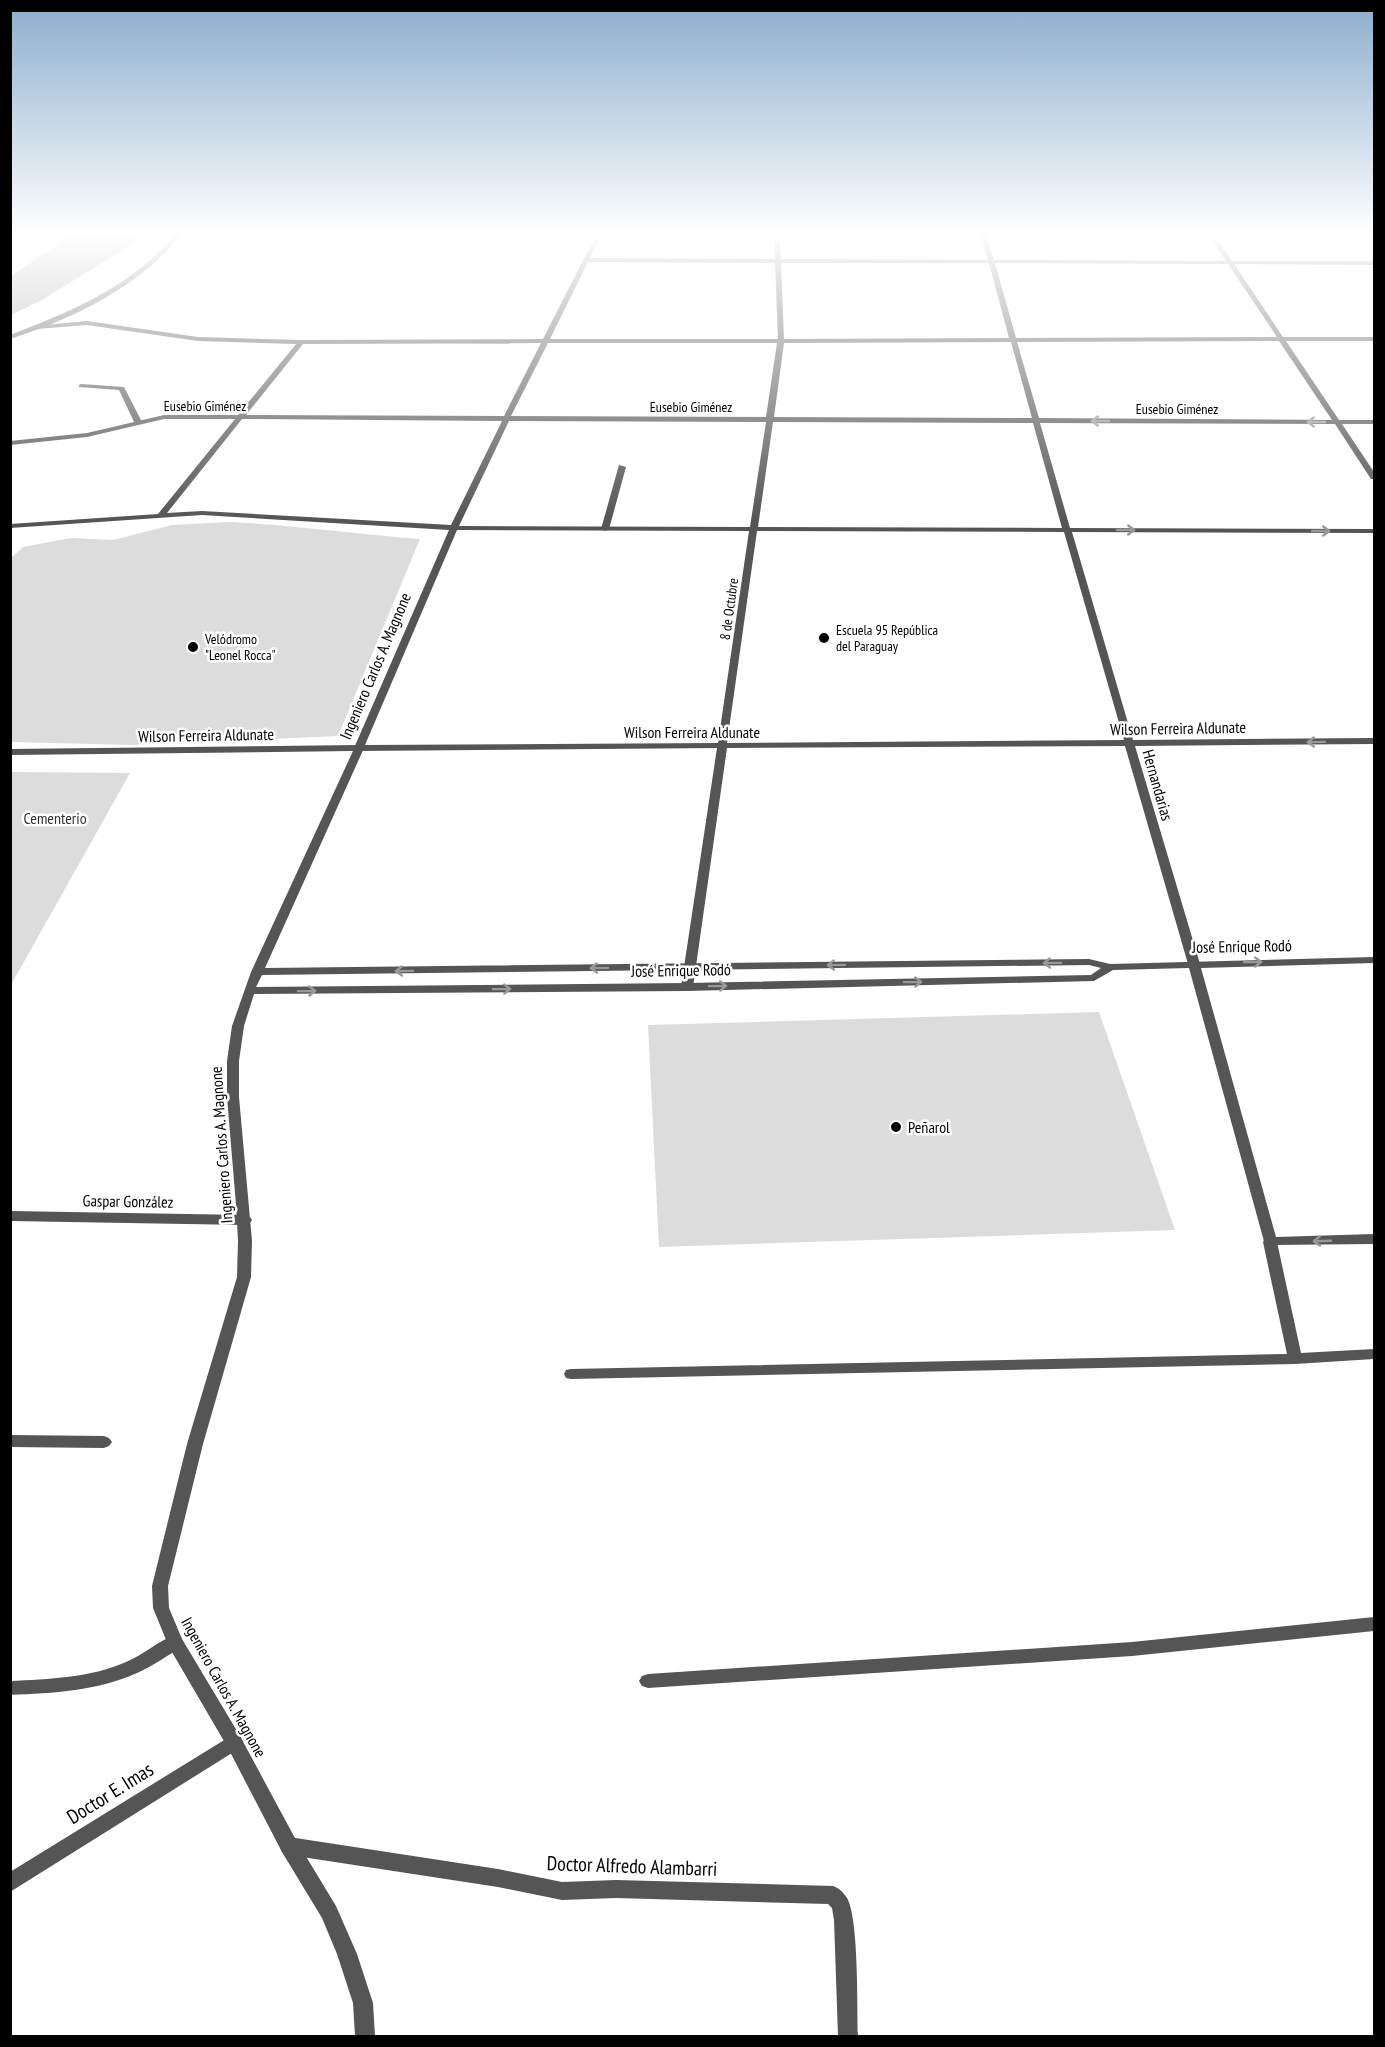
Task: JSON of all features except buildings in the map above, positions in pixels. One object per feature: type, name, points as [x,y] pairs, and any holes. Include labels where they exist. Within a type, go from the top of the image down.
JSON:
[{"type":"street","points":[[10,337],[33,329]]},
{"type":"street","points":[[128,329],[198,339],[301,342],[1374,339]]},
{"type":"street","name":"Ingeniero Carlos A. Magnone","points":[[365,2037],[363,2003],[347,1954],[329,1912],[176,1642],[161,1608],[160,1586],[195,1444],[244,1277],[245,1220],[237,1156],[232,1052],[235,1032],[257,972],[360,748],[454,528],[552,329]]},
{"type":"street","name":"8 de Octubre","points":[[687,987],[771,419],[781,329]]},
{"type":"street","name":"Hernandarias","points":[[1010,329],[1194,964],[1270,1242],[1295,1359]]},
{"type":"street","points":[[1274,329],[1374,477]]},
{"type":"street","points":[[162,514],[301,342]]},
{"type":"street","points":[[81,386],[122,388],[138,422]]},
{"type":"street","name":"Eusebio Giménez","points":[[10,443],[87,435],[164,417],[1374,422]]},
{"type":"street","points":[[605,529],[622,468]]},
{"type":"street","points":[[10,526],[162,514],[241,514],[454,528],[1374,531]]},
{"type":"street","name":"Wilson Ferreira Aldunate","points":[[10,752],[1374,741]]},
{"type":"street","name":"José Enrique Rodó","points":[[257,972],[1089,962],[1110,967],[1374,960]]},
{"type":"street","name":"José Enrique Rodó","points":[[249,992],[687,987],[1094,978],[1110,967]]},
{"type":"street","name":"Gaspar González","points":[[10,1215],[245,1220]]},
{"type":"street","points":[[1270,1242],[1374,1239]]},
{"type":"street","points":[[571,1374],[1295,1359],[1374,1354]]},
{"type":"street","points":[[10,1441],[104,1442]]},
{"type":"street","points":[[648,1682],[1132,1649],[1374,1624]]},
{"type":"street","points":[[10,1688],[57,1685],[104,1677],[131,1668],[176,1642]]},
{"type":"street","name":"Doctor E. Imas","points":[[10,1883],[234,1742]]},
{"type":"street","name":"Doctor Alfredo Alambarri","points":[[290,1846],[476,1874],[562,1891],[616,1889],[833,1895],[840,1904],[843,1920],[848,2037]]},
{"type":"green space","name":"Velódromo \"Leonel Rocca\"","points":[[230,522],[420,539],[338,736],[132,745],[11,742],[11,558],[23,547],[71,538],[113,540],[172,525]]},
{"type":"green space","name":"Cementerio","points":[[10,772],[130,773],[11,985]]},
{"type":"green space","name":"Peñarol","points":[[1099,1012],[1175,1230],[659,1247],[648,1025]]},
{"type":"place","name":"Escuela 95 República del Paraguay","points":[[824,638]]},
{"type":"place","name":"Velódromo \"Leonel Rocca\"","points":[[193,647]]},
{"type":"place","name":"Peñarol","points":[[896,1127]]}]
